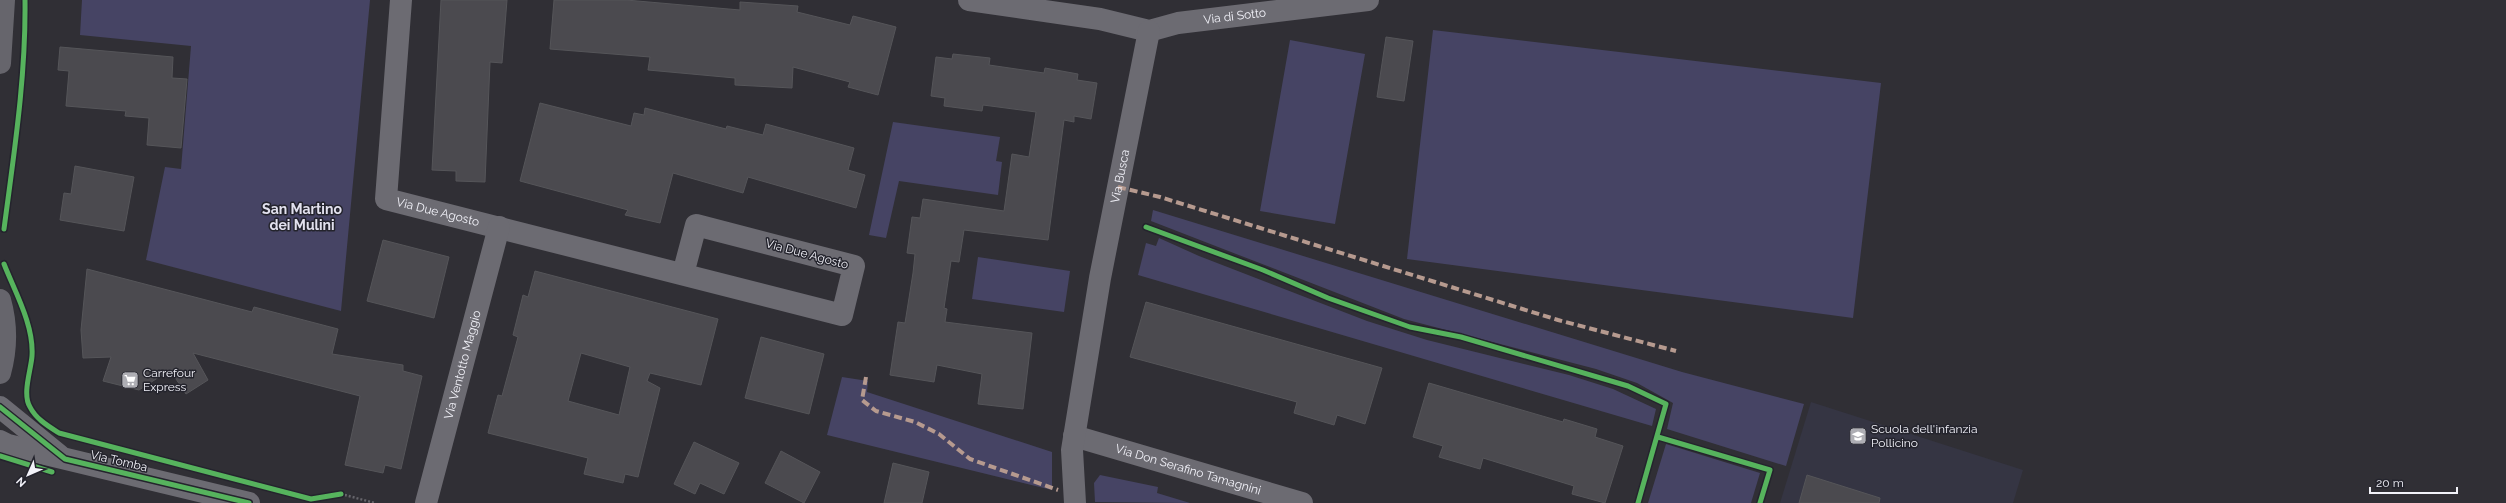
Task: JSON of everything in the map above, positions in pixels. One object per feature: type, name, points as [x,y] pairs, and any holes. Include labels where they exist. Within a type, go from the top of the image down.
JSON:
[{"type":"main road","points":[[0,63],[4,0]]},
{"type":"main road","points":[[0,300],[4,317],[6,353],[0,373]]},
{"type":"street","name":"Via Due Agosto","points":[[401,0],[386,199],[842,315],[854,266],[696,225],[683,274]]},
{"type":"street","points":[[969,0],[1100,19],[1149,31]]},
{"type":"street","name":"Via di Sotto","points":[[1149,31],[1178,23],[1368,0]]},
{"type":"street","name":"Via Busca","points":[[1075,503],[1072,450],[1074,436],[1100,278],[1149,31]]},
{"type":"street","name":"Via Ventotto Maggio","points":[[426,503],[499,227]]},
{"type":"street","name":"Via Tomba","points":[[0,407],[65,459],[249,503]]},
{"type":"street","name":"Via Don Serafino Tamagnini","points":[[1074,436],[1302,503]]},
{"type":"street","points":[[0,441],[8,446],[65,459]]},
{"type":"path","points":[[333,496],[340,494],[375,503]]},
{"type":"shaded area","points":[[82,0],[370,0],[341,311],[146,260],[165,167],[181,169],[191,46],[80,35]]},
{"type":"shaded area","points":[[1433,30],[1881,83],[1853,318],[1407,259]]},
{"type":"shaded area","points":[[1290,40],[1365,54],[1335,224],[1260,211]]},
{"type":"shaded area","points":[[893,122],[1000,137],[996,161],[1002,162],[998,195],[899,181],[886,238],[869,235]]},
{"type":"shaded area","points":[[1153,210],[1682,372],[1804,404],[1786,466],[1667,429],[1673,403],[1637,383],[1596,369],[1404,319],[1151,221]]},
{"type":"shaded area","points":[[1159,238],[1199,256],[1367,321],[1427,340],[1569,375],[1613,389],[1656,409],[1652,426],[1138,275],[1146,243],[1156,246]]},
{"type":"shaded area","points":[[978,257],[1070,271],[1064,312],[972,299]]},
{"type":"shaded area","points":[[842,377],[868,381],[867,392],[1052,452],[1052,490],[827,435]]},
{"type":"shaded area","name":"Scuola dell'infanzia Pollicino","points":[[1811,402],[2023,470],[2013,503],[1780,503]]},
{"type":"shaded area","points":[[1666,444],[1760,473],[1751,503],[1648,503]]},
{"type":"shaded area","points":[[1100,475],[1158,487],[1157,493],[1190,503],[1095,502],[1094,483]]},
{"type":"building","points":[[441,0],[507,0],[502,63],[490,62],[485,182],[456,181],[456,171],[432,170]]},
{"type":"building","points":[[554,0],[626,0],[740,10],[740,2],[798,6],[797,12],[850,25],[853,16],[896,27],[878,95],[848,87],[850,82],[793,67],[792,88],[735,85],[735,78],[648,70],[650,57],[550,49]]},
{"type":"building","points":[[1386,37],[1413,41],[1404,101],[1377,97]]},
{"type":"building","points":[[60,47],[173,57],[172,78],[187,79],[181,148],[147,145],[149,118],[125,116],[126,111],[66,106],[69,71],[58,70]]},
{"type":"building","points":[[953,54],[990,58],[989,65],[1044,73],[1045,68],[1078,74],[1077,80],[1097,83],[1091,119],[1074,116],[1074,122],[1064,120],[1048,240],[964,230],[959,262],[951,261],[944,308],[947,309],[945,322],[1032,333],[1023,409],[978,404],[982,374],[937,365],[934,382],[890,375],[898,322],[905,323],[913,273],[915,254],[907,253],[912,217],[920,218],[923,199],[1004,211],[1012,154],[1029,157],[1036,112],[983,105],[982,111],[944,106],[945,98],[931,96],[936,57],[952,59]]},
{"type":"building","points":[[540,103],[631,126],[634,113],[644,115],[645,108],[726,129],[727,126],[763,135],[766,124],[854,148],[848,170],[865,175],[856,208],[748,177],[743,193],[673,173],[660,223],[625,215],[628,210],[520,181]]},
{"type":"building","points":[[75,166],[134,177],[124,231],[60,220],[64,193],[71,194]]},
{"type":"building","points":[[383,240],[449,257],[434,318],[367,301]]},
{"type":"building","points":[[87,269],[252,312],[254,307],[338,329],[332,354],[403,365],[403,371],[422,376],[401,469],[385,465],[383,473],[345,465],[360,396],[193,353],[208,380],[186,394],[170,370],[139,390],[103,381],[111,357],[83,358],[81,330]]},
{"type":"building","points":[[535,271],[718,319],[701,385],[650,373],[647,381],[660,388],[638,477],[625,474],[623,483],[584,474],[588,458],[488,433],[498,395],[502,396],[518,337],[513,335],[523,295],[528,297]],"holes":[[[581,353],[630,367],[619,415],[568,401]]]},
{"type":"building","points":[[1146,302],[1382,368],[1365,424],[1337,415],[1334,425],[1294,413],[1297,402],[1130,357]]},
{"type":"building","points":[[761,337],[824,354],[809,414],[745,398]]},
{"type":"building","points":[[1429,383],[1563,422],[1564,419],[1597,429],[1595,437],[1623,446],[1605,503],[1572,494],[1574,486],[1483,458],[1480,469],[1439,457],[1443,446],[1413,437]]},
{"type":"building","points":[[694,442],[739,463],[724,494],[700,483],[695,494],[674,484]]},
{"type":"building","points":[[781,451],[820,472],[804,503],[765,483]]},
{"type":"building","points":[[893,463],[929,472],[922,503],[884,503]]},
{"type":"building","points":[[1807,475],[1880,498],[1879,503],[1799,503]]},
{"type":"marked path","points":[[1118,187],[1160,197],[1558,320],[1676,351]]},
{"type":"marked path","points":[[866,377],[862,400],[876,411],[915,422],[939,434],[970,459],[1058,490]]},
{"type":"cycle path","points":[[4,229],[24,58],[25,0]]},
{"type":"cycle path","points":[[1146,227],[1263,270],[1328,298],[1410,327],[1461,337],[1628,386],[1666,404],[1638,503]]},
{"type":"cycle path","points":[[4,264],[23,309],[30,332],[32,356],[27,389],[28,402],[36,415],[51,428],[59,433],[311,499],[341,494]]},
{"type":"cycle path","points":[[0,407],[65,459],[249,503]]},
{"type":"cycle path","points":[[1658,437],[1770,470],[1760,503]]},
{"type":"cycle path","points":[[0,456],[52,472]]},
{"type":"place","name":"Carrefour Express","points":[[130,380]]},
{"type":"place","name":"Scuola dell'infanzia Pollicino","points":[[1858,436]]},
{"type":"district","name":"San Martino dei Mulini","points":[[302,218]]}]
